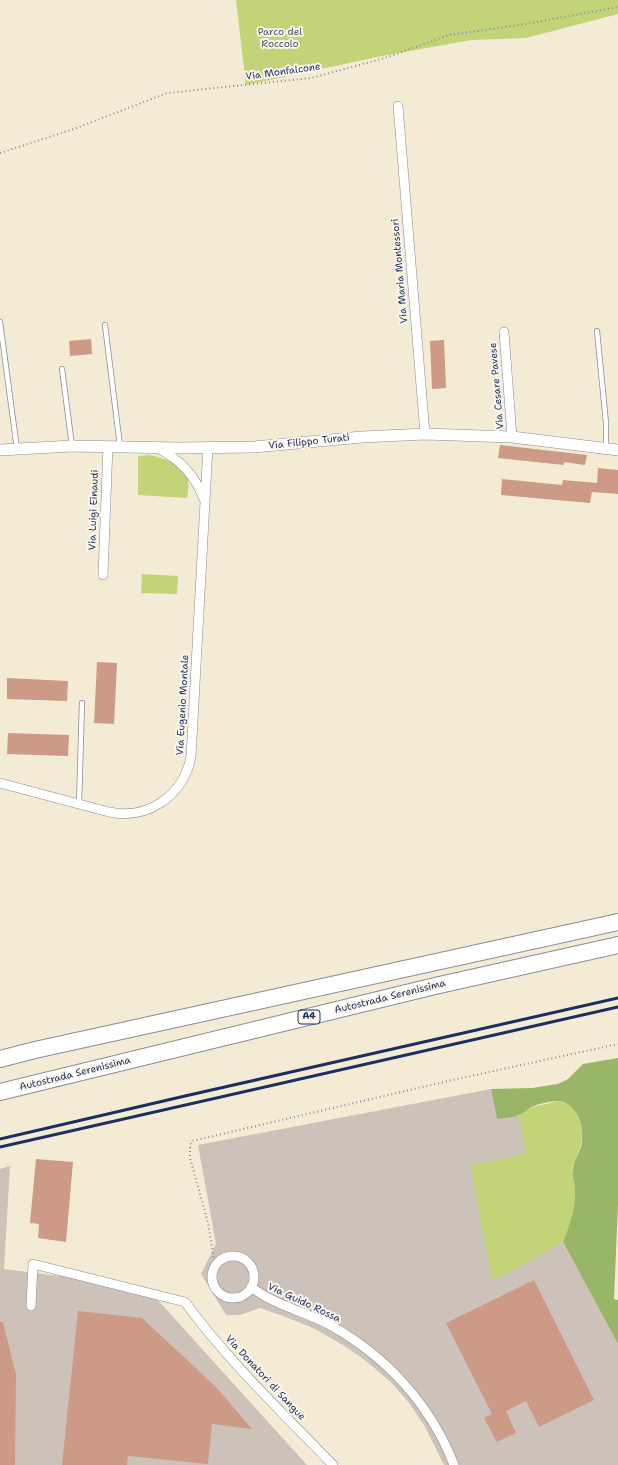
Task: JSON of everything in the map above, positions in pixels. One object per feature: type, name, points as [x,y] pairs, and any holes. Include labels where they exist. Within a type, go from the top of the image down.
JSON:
[{"type":"highway","points":[[0,1059],[35,1050],[618,922]]},
{"type":"highway","name":"Autostrada Serenissima","points":[[0,1092],[435,986],[618,945]]},
{"type":"street","name":"Via Maria Montessori","points":[[398,106],[425,434]]},
{"type":"street","name":"Via Cesare Pavese","points":[[504,332],[512,437]]},
{"type":"street","name":"Via Filippo Turati","points":[[0,450],[72,446],[254,447],[362,437],[425,434],[512,437],[618,450]]},
{"type":"street","name":"Via Luigi Einaudi","points":[[103,575],[108,446]]},
{"type":"street","name":"Via Eugenio Montale","points":[[154,447],[168,454],[185,467],[197,483],[205,502]]},
{"type":"street","name":"Via Eugenio Montale","points":[[0,783],[117,814],[128,814],[144,812],[154,807],[170,795],[183,780],[192,757],[208,447]]},
{"type":"street","points":[[226,1257],[240,1257],[251,1267],[253,1280],[251,1287],[246,1293],[240,1296],[227,1297],[221,1294],[216,1290],[213,1284],[212,1278],[215,1265],[226,1257]]},
{"type":"street","name":"Via Donatori di Sangue","points":[[30,1306],[33,1264],[185,1302],[222,1348],[333,1465]]},
{"type":"street","name":"Via Guido Rossa","points":[[251,1287],[262,1296],[272,1301],[330,1325],[373,1353],[395,1374],[428,1415],[454,1465]]},
{"type":"lane","points":[[0,322],[17,449]]},
{"type":"lane","points":[[106,325],[120,446]]},
{"type":"lane","points":[[597,331],[606,424],[606,449]]},
{"type":"lane","points":[[62,369],[72,446]]},
{"type":"lane","points":[[79,804],[82,703]]},
{"type":"path","name":"Via Monfalcone","points":[[0,153],[71,130],[167,92],[311,78],[385,58],[449,35],[526,24],[618,7]]},
{"type":"path","points":[[215,1265],[208,1223],[190,1158],[192,1141],[448,1081],[618,1044]]},
{"type":"shaded area","points":[[491,1089],[497,1119],[519,1115],[527,1154],[492,1281],[563,1242],[618,1344],[618,1465],[444,1465],[424,1425],[409,1403],[391,1382],[366,1361],[343,1345],[313,1328],[260,1308],[240,1315],[226,1315],[201,1274],[216,1244],[198,1145]]},
{"type":"shaded area","points":[[10,1166],[4,1269],[146,1287],[307,1465],[0,1465],[0,1169]]},
{"type":"green space","name":"Parco del Roccolo","points":[[236,0],[618,0],[618,14],[526,38],[471,40],[382,56],[246,85]]},
{"type":"green space","points":[[149,455],[172,462],[182,470],[188,479],[187,498],[138,495],[138,456]]},
{"type":"green space","points":[[142,574],[178,576],[177,594],[141,593]]},
{"type":"green space","points":[[618,1058],[618,1205],[614,1299],[618,1300],[618,1344],[563,1242],[573,1210],[575,1189],[573,1171],[582,1142],[582,1129],[578,1116],[570,1106],[558,1101],[531,1107],[522,1114],[513,1117],[497,1119],[491,1089],[532,1088],[558,1084],[568,1079],[583,1064]]},
{"type":"green space","points":[[559,1101],[575,1109],[579,1117],[582,1131],[581,1144],[572,1170],[576,1198],[569,1229],[563,1241],[552,1249],[492,1281],[470,1165],[526,1154],[519,1115],[532,1107]]},
{"type":"building","points":[[91,339],[92,354],[70,356],[69,341]]},
{"type":"building","points":[[444,340],[446,388],[432,389],[430,341]]},
{"type":"building","points":[[500,445],[587,455],[585,465],[564,462],[564,465],[498,458]]},
{"type":"building","points":[[598,468],[618,470],[618,494],[592,492],[590,503],[501,495],[502,479],[562,485],[563,480],[597,483]]},
{"type":"building","points":[[97,662],[117,663],[114,724],[94,723]]},
{"type":"building","points":[[7,678],[68,681],[67,701],[7,699]]},
{"type":"building","points":[[8,733],[69,735],[68,756],[7,754]]},
{"type":"building","points":[[36,1159],[73,1162],[66,1242],[38,1238],[39,1224],[30,1223]]},
{"type":"building","points":[[534,1280],[594,1400],[539,1427],[526,1401],[506,1411],[516,1433],[497,1442],[484,1418],[492,1414],[446,1323]]},
{"type":"building","points":[[78,1311],[142,1318],[216,1387],[252,1429],[212,1424],[208,1464],[128,1456],[127,1465],[62,1465]]},
{"type":"building","points":[[0,1322],[3,1322],[16,1374],[15,1465],[0,1465]]},
{"type":"railway","points":[[0,1139],[618,998]]},
{"type":"railway","points":[[0,1147],[618,1007]]}]
